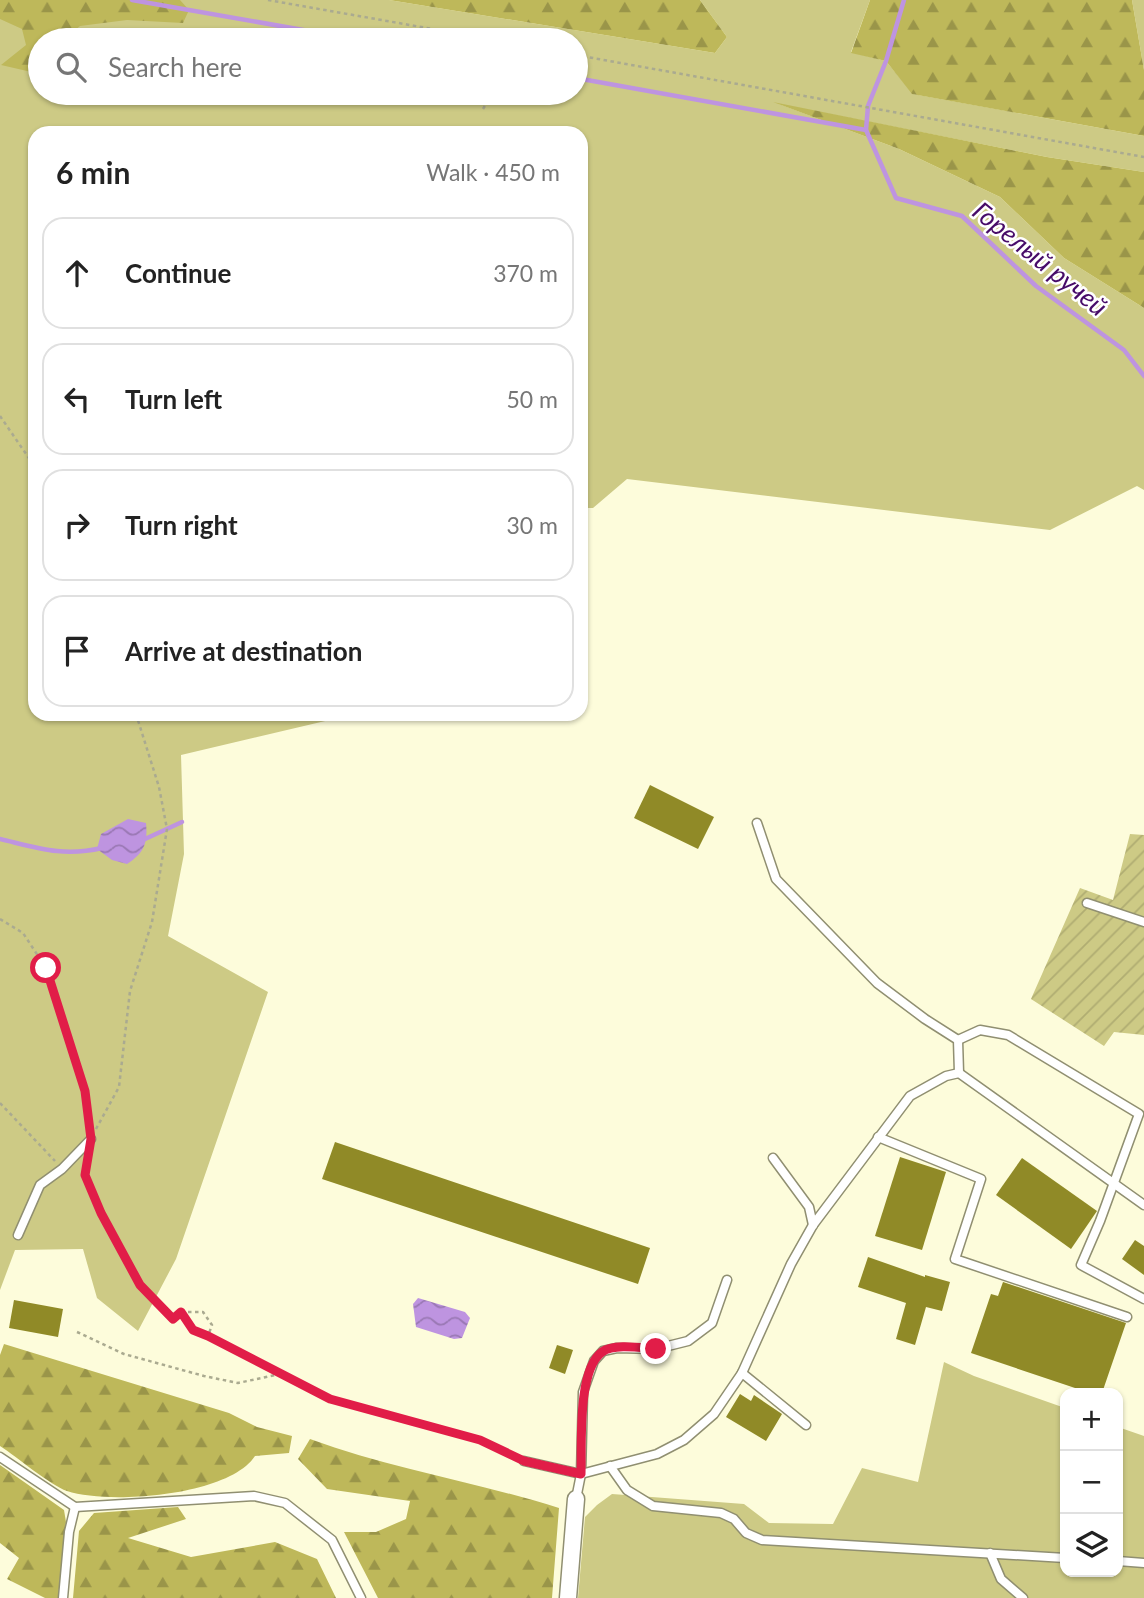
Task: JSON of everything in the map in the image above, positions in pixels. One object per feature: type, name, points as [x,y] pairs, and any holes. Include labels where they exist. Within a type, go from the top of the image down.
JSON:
[{"type":"street","points":[[568,1598],[576,1499]]},
{"type":"lane","points":[[757,823],[776,879],[877,983],[958,1040]]},
{"type":"lane","points":[[1087,903],[1144,922]]},
{"type":"lane","points":[[958,1040],[980,1030],[1008,1035],[1139,1114],[1081,1265],[1144,1299]]},
{"type":"lane","points":[[958,1040],[959,1073]]},
{"type":"lane","points":[[524,1461],[581,1474],[657,1454],[684,1440],[714,1414],[742,1373],[791,1264],[813,1224],[910,1096],[946,1076],[959,1073],[1144,1205]]},
{"type":"lane","points":[[878,1137],[981,1179],[955,1259],[1127,1317]]},
{"type":"lane","points":[[18,1235],[40,1185],[62,1169],[91,1139]]},
{"type":"lane","points":[[773,1158],[809,1207],[813,1224]]},
{"type":"lane","points":[[576,1499],[581,1474],[583,1392],[594,1361],[603,1351],[617,1348],[656,1349],[688,1341],[712,1323],[727,1280]]},
{"type":"lane","points":[[742,1373],[806,1425]]},
{"type":"lane","points":[[0,1457],[75,1507],[254,1496],[285,1503],[332,1540],[361,1598]]},
{"type":"lane","points":[[610,1466],[627,1490],[653,1506],[720,1513],[734,1519],[746,1533],[762,1540],[1060,1558]]},
{"type":"lane","points":[[64,1598],[69,1532],[75,1507]]},
{"type":"lane","points":[[990,1553],[1001,1579],[1023,1598]]},
{"type":"lane","points":[[1123,1561],[1144,1563]]},
{"type":"path","points":[[268,0],[426,28]]},
{"type":"path","points":[[588,57],[1144,157]]},
{"type":"path","points":[[483,109],[486,105]]},
{"type":"path","points":[[0,416],[28,457]]},
{"type":"path","points":[[91,1139],[119,1087],[130,991],[152,922],[167,829],[159,787],[138,721]]},
{"type":"path","points":[[0,919],[23,933],[46,968],[85,1091],[91,1139],[85,1175],[101,1213],[140,1285],[173,1319],[181,1312],[203,1312],[212,1325],[208,1336]]},
{"type":"path","points":[[0,1102],[62,1169]]},
{"type":"path","points":[[181,1312],[193,1330],[330,1399],[480,1440],[524,1461]]},
{"type":"path","points":[[77,1332],[124,1354],[204,1376],[238,1382],[280,1374]]},
{"type":"shaded area","points":[[0,0],[389,0],[561,28],[28,28],[28,105],[588,105],[588,32],[715,53],[727,37],[700,0],[870,0],[851,52],[886,61],[913,94],[1144,136],[1144,172],[1047,157],[779,104],[899,149],[1000,197],[1064,258],[1144,308],[1144,490],[1137,486],[1050,530],[627,479],[593,508],[588,508],[588,126],[28,126],[28,721],[325,721],[181,755],[184,854],[168,936],[268,992],[176,1259],[138,1331],[97,1298],[83,1249],[15,1250],[0,1290]]},
{"type":"shaded area","points":[[1132,0],[1144,0],[1144,70]]},
{"type":"shaded area","points":[[1130,834],[1144,835],[1144,1035],[1114,1032],[1104,1046],[1031,999],[1080,888],[1113,900]]},
{"type":"shaded area","points":[[944,1362],[974,1376],[1060,1406],[1060,1577],[1123,1577],[1123,1429],[1144,1436],[1144,1598],[578,1598],[585,1517],[612,1494],[744,1504],[769,1523],[833,1524],[862,1468],[918,1482]]},
{"type":"green space","points":[[0,0],[180,0],[189,10],[183,23],[127,20],[78,28],[28,28],[28,71],[1,65],[26,45],[22,29],[0,19]]},
{"type":"green space","points":[[389,0],[700,0],[727,37],[715,53],[588,32],[588,28],[561,28]]},
{"type":"green space","points":[[870,0],[1132,0],[1144,70],[1144,136],[912,94],[886,61],[851,53]]},
{"type":"green space","points":[[773,102],[1047,157],[1144,172],[1144,308],[1064,258],[1000,197],[899,149]]},
{"type":"green space","points":[[4,1344],[229,1413],[257,1427],[292,1436],[289,1453],[255,1456],[241,1470],[221,1480],[167,1494],[110,1497],[67,1491],[0,1446],[0,1355]]},
{"type":"green space","points":[[310,1439],[372,1459],[559,1508],[552,1598],[378,1598],[344,1532],[376,1532],[406,1519],[410,1501],[327,1489],[298,1459]]},
{"type":"green space","points":[[0,1465],[64,1510],[66,1522],[58,1598],[45,1598],[7,1579],[19,1558],[0,1543]]},
{"type":"green space","points":[[178,1507],[186,1519],[128,1538],[191,1557],[275,1542],[317,1559],[336,1598],[73,1598],[79,1531],[94,1513]]},
{"type":"water","points":[[128,819],[146,823],[146,830],[141,851],[127,864],[112,860],[97,849],[101,834]]},
{"type":"water","points":[[418,1298],[465,1312],[470,1318],[462,1338],[454,1339],[416,1327],[413,1304]]},
{"type":"building","points":[[650,785],[714,817],[698,849],[634,818]]},
{"type":"building","points":[[335,1142],[650,1248],[638,1284],[322,1179]]},
{"type":"building","points":[[900,1157],[946,1172],[922,1250],[875,1236]]},
{"type":"building","points":[[1022,1158],[1097,1211],[1071,1249],[996,1195]]},
{"type":"building","points":[[1135,1240],[1144,1246],[1144,1275],[1122,1259]]},
{"type":"building","points":[[868,1257],[925,1277],[950,1282],[942,1311],[926,1307],[915,1345],[896,1339],[906,1303],[858,1287]]},
{"type":"building","points":[[1003,1282],[1126,1323],[1104,1388],[1075,1388],[971,1353],[991,1294],[998,1296]]},
{"type":"building","points":[[14,1300],[63,1309],[58,1337],[9,1328]]},
{"type":"building","points":[[557,1345],[573,1350],[565,1374],[549,1368]]},
{"type":"building","points":[[740,1394],[751,1401],[754,1395],[782,1414],[766,1441],[726,1417]]},
{"type":"waterway","points":[[132,0],[292,28]]},
{"type":"waterway","name":"Горелый ручей","points":[[904,0],[886,61],[868,106],[866,130],[896,198],[962,216],[1036,286],[1124,350],[1144,376]]},
{"type":"waterway","points":[[588,80],[866,130]]},
{"type":"waterway","points":[[145,839],[182,822]]},
{"type":"waterway","points":[[0,839],[63,851],[102,848]]},
{"type":"route","points":[[46,968],[85,1091],[91,1139],[85,1175],[101,1213],[140,1285],[173,1319],[181,1312],[193,1330],[330,1399],[480,1440],[524,1461],[581,1474],[583,1392],[594,1361],[603,1351],[617,1348],[656,1349]]}]
